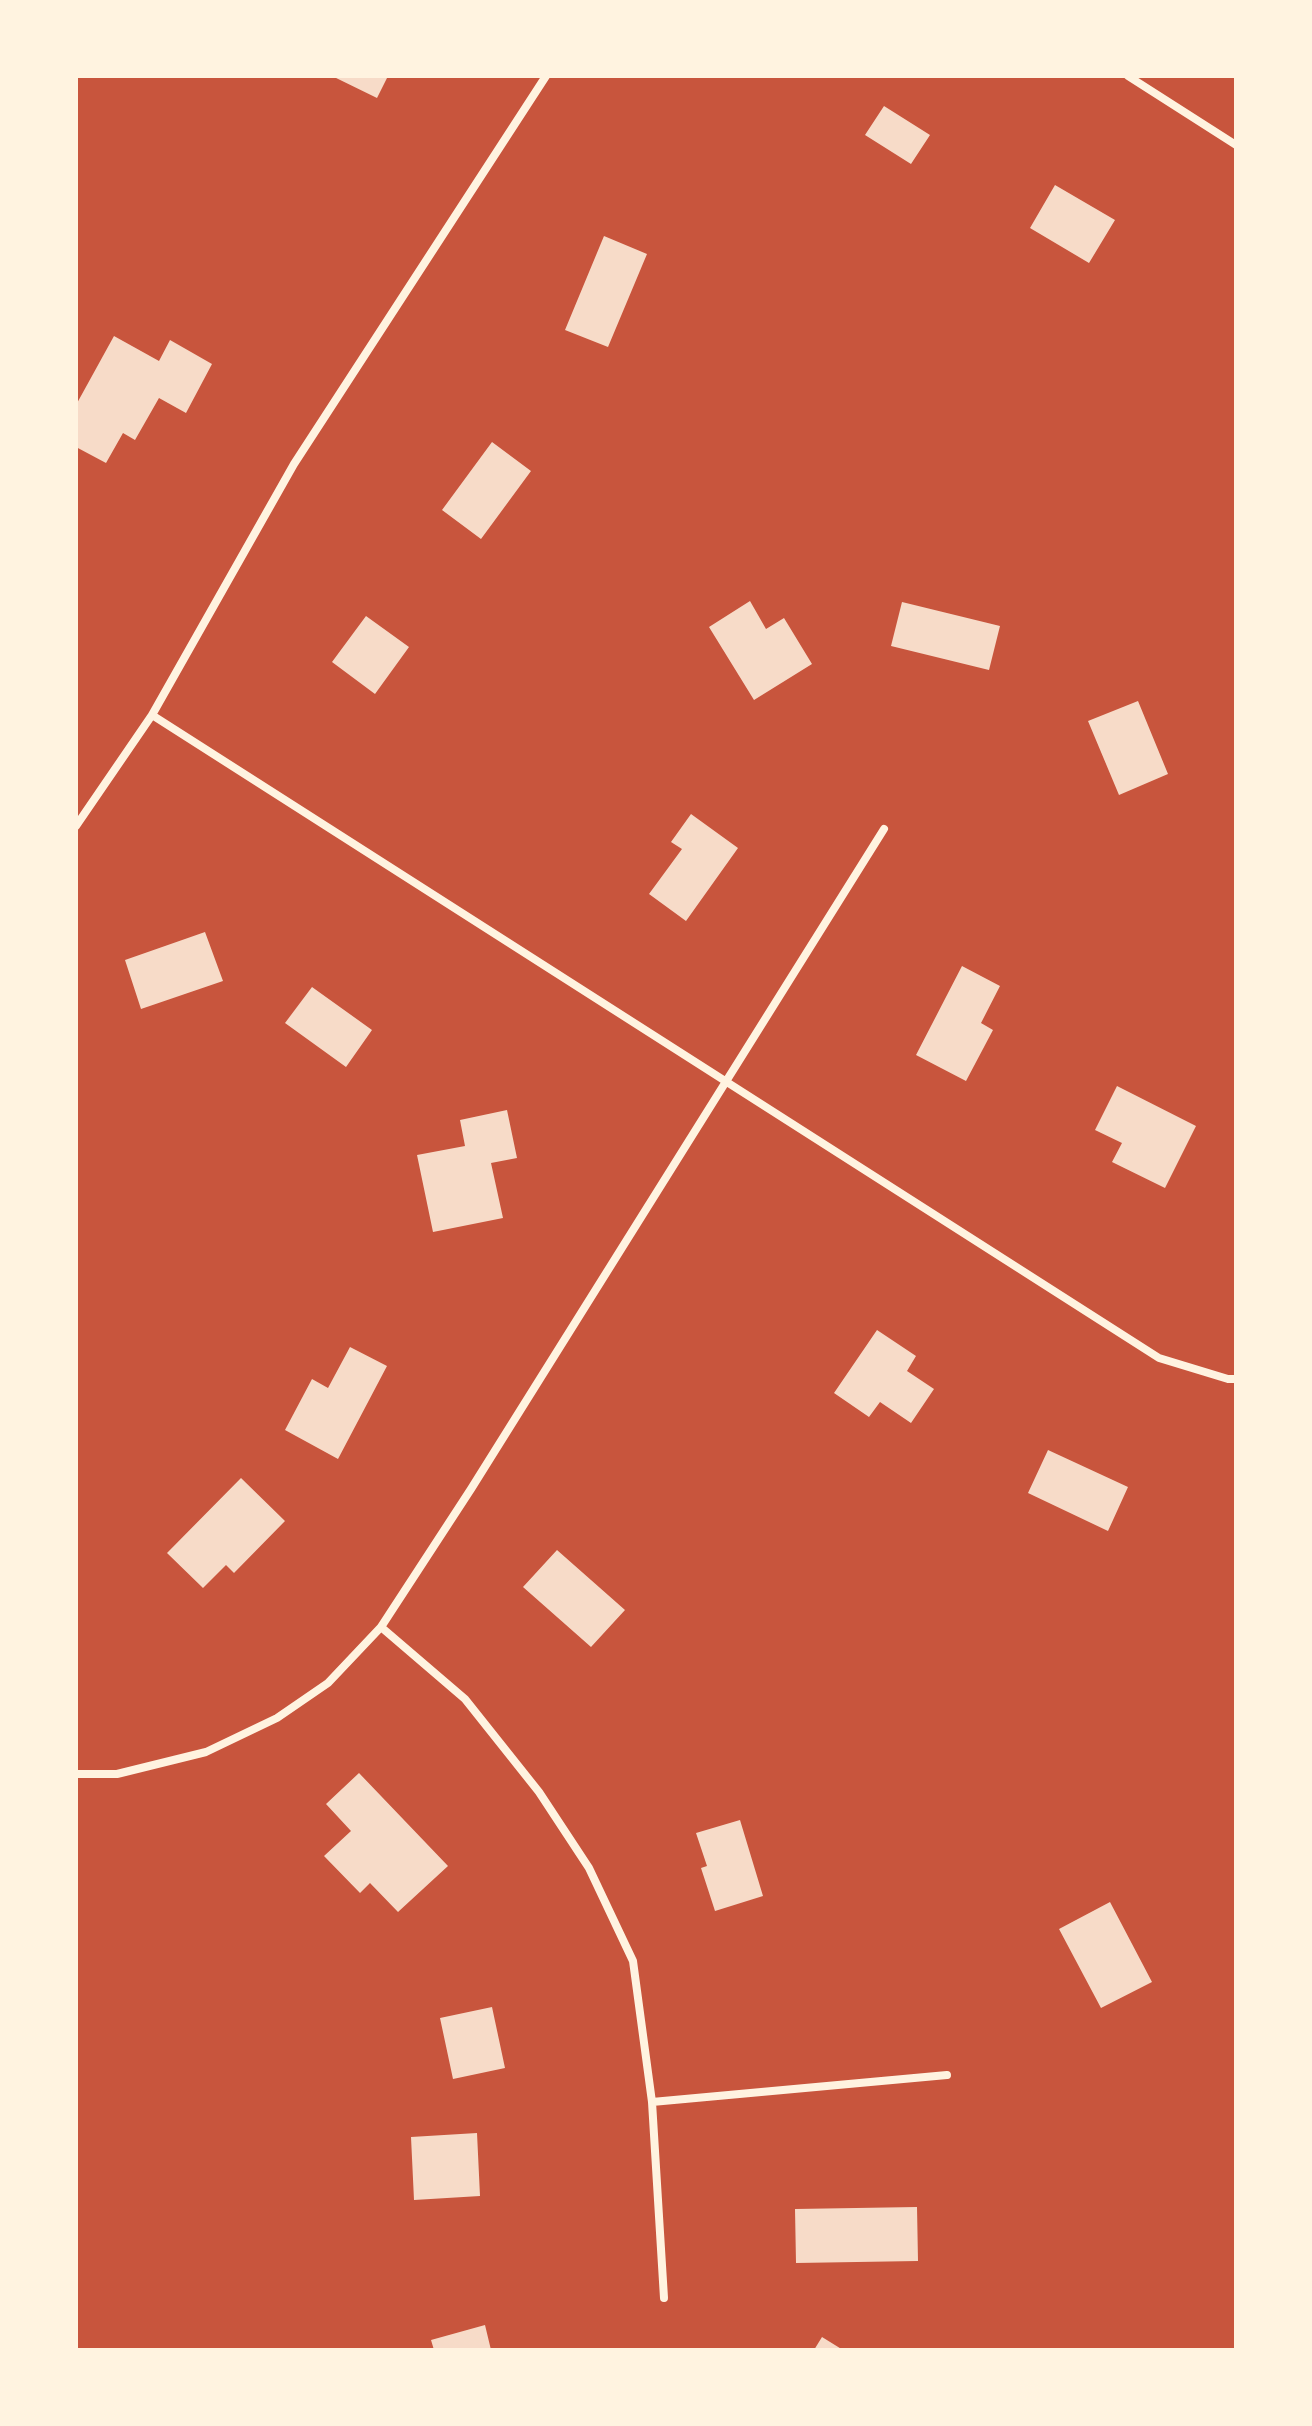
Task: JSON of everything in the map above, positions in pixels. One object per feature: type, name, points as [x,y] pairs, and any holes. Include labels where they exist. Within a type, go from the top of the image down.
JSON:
[{"type":"street","points":[[76,826],[152,715],[294,464],[546,76]]},
{"type":"street","points":[[1128,76],[1236,145]]},
{"type":"street","points":[[152,715],[1159,1358],[1236,1379]]},
{"type":"street","points":[[76,1774],[117,1774],[206,1752],[277,1718],[328,1683],[381,1627],[884,829]]},
{"type":"street","points":[[381,1627],[465,1699],[539,1792],[589,1868],[633,1961],[652,2102],[664,2298]]},
{"type":"street","points":[[652,2102],[947,2075]]},
{"type":"building","points":[[332,76],[388,76],[377,98]]},
{"type":"building","points":[[884,106],[930,135],[911,164],[865,135]]},
{"type":"building","points":[[1055,185],[1115,220],[1089,263],[1030,228]]},
{"type":"building","points":[[604,236],[647,254],[608,347],[565,330]]},
{"type":"building","points":[[114,336],[159,361],[170,340],[212,364],[186,413],[159,398],[135,440],[123,433],[106,463],[76,447],[76,405]]},
{"type":"building","points":[[492,442],[531,471],[481,539],[442,510]]},
{"type":"building","points":[[750,601],[766,629],[784,618],[812,664],[754,700],[709,627]]},
{"type":"building","points":[[902,602],[1000,626],[989,670],[891,646]]},
{"type":"building","points":[[366,616],[409,647],[375,694],[332,662]]},
{"type":"building","points":[[1138,701],[1168,774],[1119,795],[1088,721]]},
{"type":"building","points":[[691,814],[738,848],[686,921],[649,894],[682,849],[671,842]]},
{"type":"building","points":[[205,932],[223,981],[141,1009],[125,960]]},
{"type":"building","points":[[962,966],[1000,986],[981,1023],[993,1030],[966,1081],[916,1055]]},
{"type":"building","points":[[312,987],[372,1030],[346,1067],[285,1023]]},
{"type":"building","points":[[1117,1086],[1196,1126],[1165,1188],[1112,1162],[1122,1143],[1095,1130]]},
{"type":"building","points":[[507,1110],[517,1158],[491,1163],[503,1218],[433,1232],[417,1155],[465,1146],[460,1120]]},
{"type":"building","points":[[877,1330],[916,1356],[907,1371],[934,1389],[911,1423],[880,1402],[869,1417],[834,1393]]},
{"type":"building","points":[[350,1347],[387,1366],[338,1459],[285,1430],[312,1379],[328,1388]]},
{"type":"building","points":[[1048,1450],[1128,1487],[1108,1531],[1028,1493]]},
{"type":"building","points":[[241,1478],[285,1521],[234,1573],[226,1565],[203,1588],[167,1553]]},
{"type":"building","points":[[557,1550],[625,1610],[591,1647],[523,1587]]},
{"type":"building","points":[[359,1773],[448,1866],[398,1912],[370,1883],[360,1893],[324,1856],[351,1831],[326,1804]]},
{"type":"building","points":[[740,1820],[763,1896],[715,1911],[701,1868],[707,1866],[696,1833]]},
{"type":"building","points":[[1110,1902],[1152,1982],[1101,2008],[1059,1929]]},
{"type":"building","points":[[492,2007],[505,2068],[453,2079],[440,2018]]},
{"type":"building","points":[[477,2133],[480,2196],[414,2200],[411,2137]]},
{"type":"building","points":[[917,2207],[918,2261],[796,2263],[795,2209]]},
{"type":"building","points":[[485,2325],[491,2350],[434,2350],[431,2340]]},
{"type":"building","points":[[822,2337],[843,2350],[814,2350]]}]
